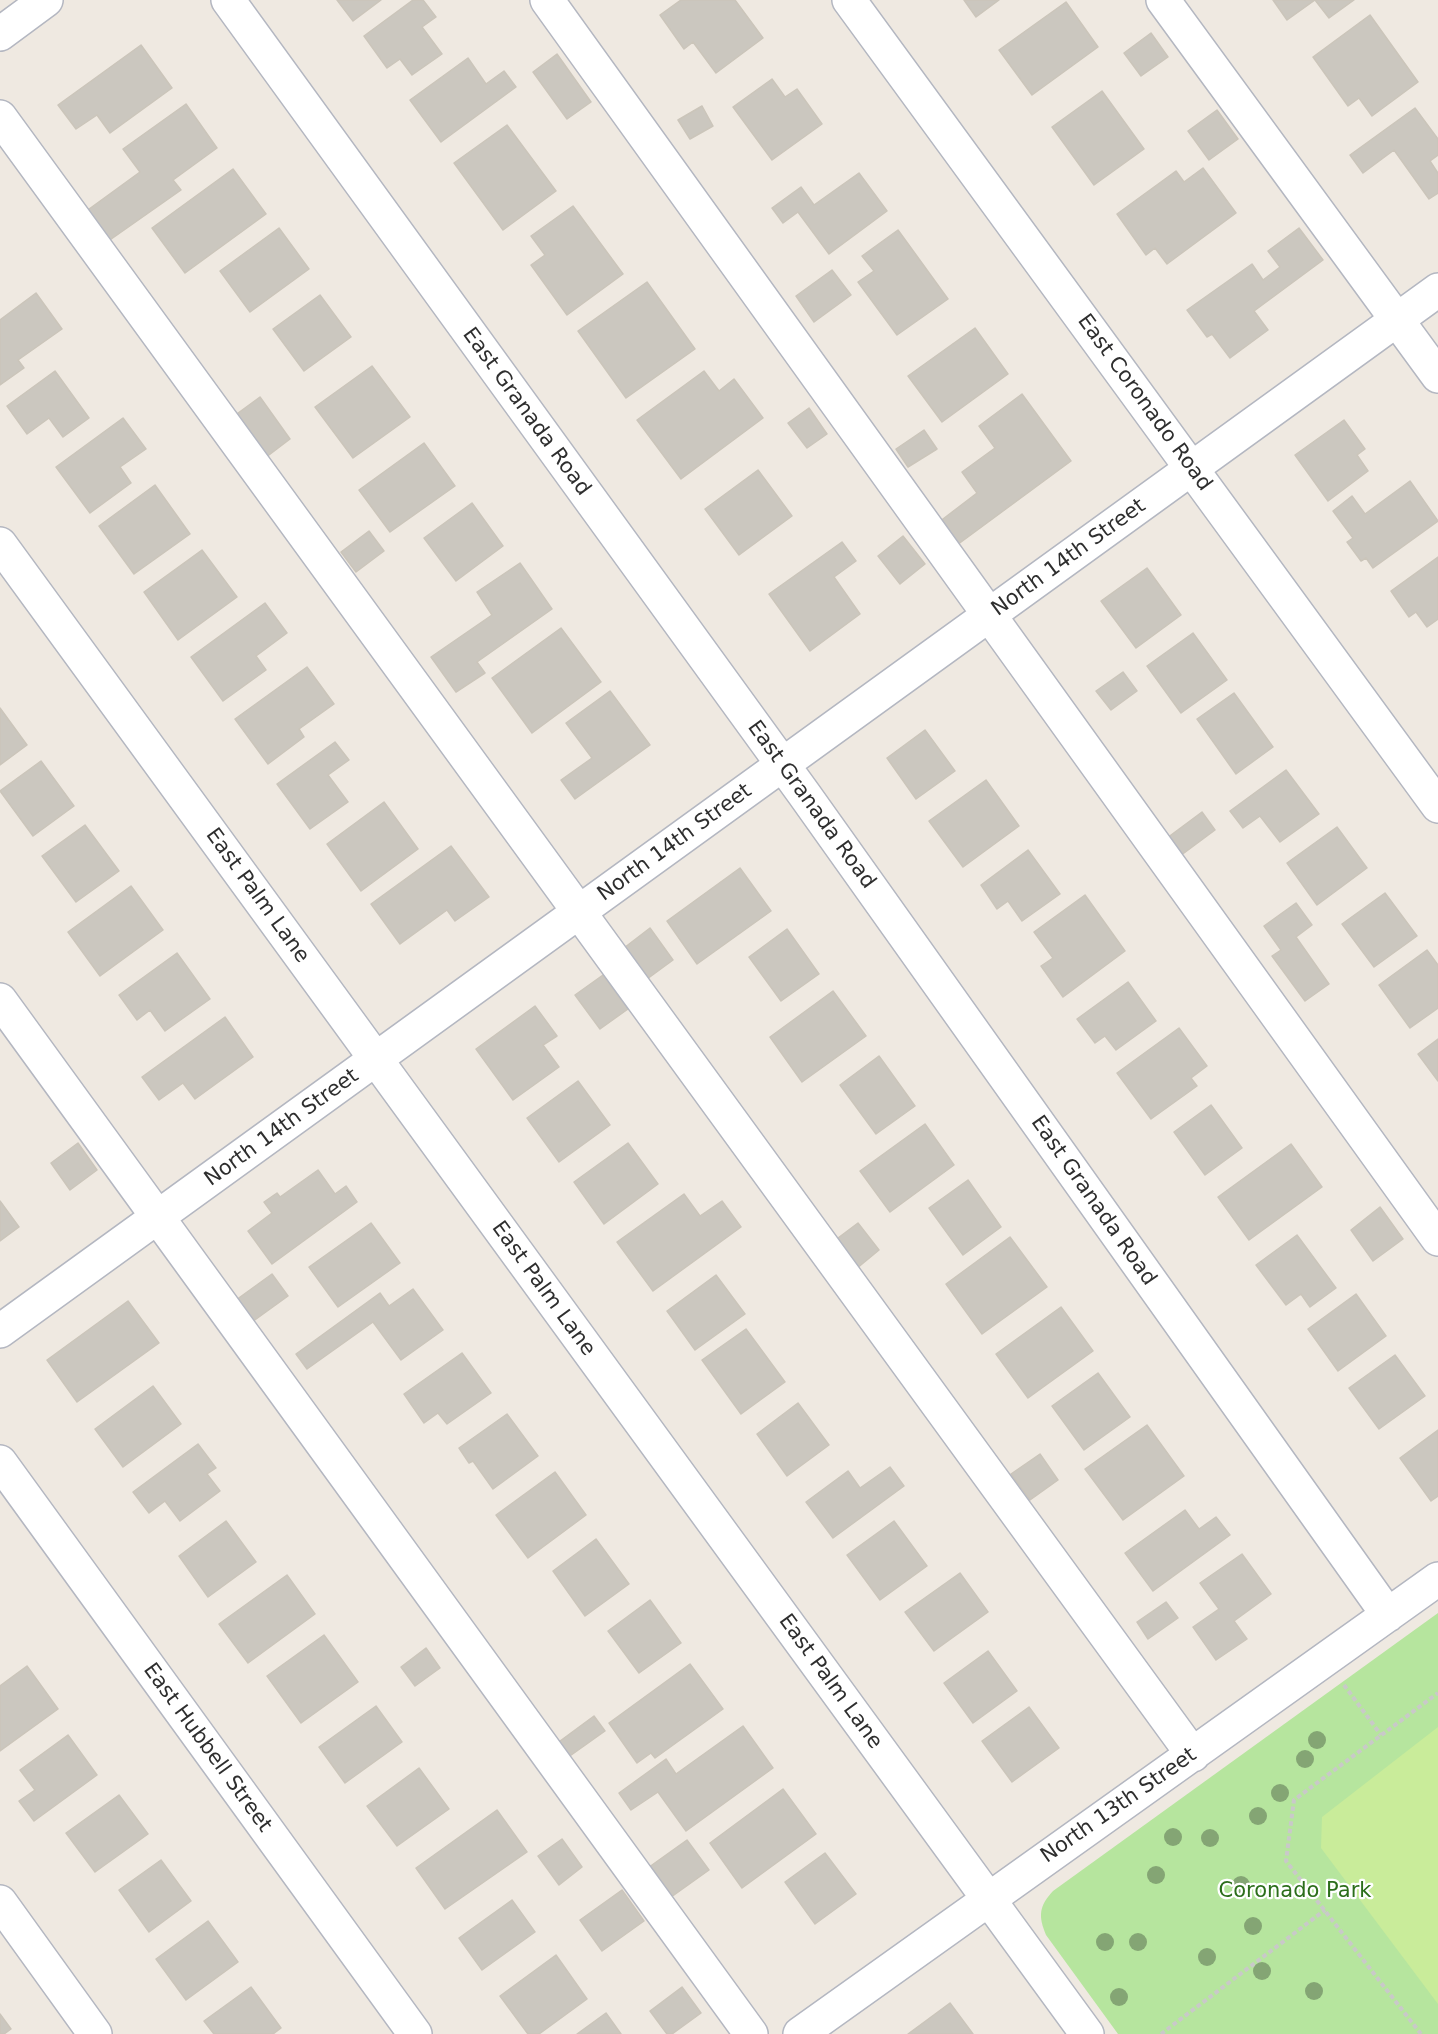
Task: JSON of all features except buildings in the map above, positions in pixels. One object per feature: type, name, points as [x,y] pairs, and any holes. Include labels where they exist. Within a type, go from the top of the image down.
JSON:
[{"type":"street","points":[[0,34],[46,0]]},
{"type":"street","name":"East Granada Road","points":[[228,0],[782,765],[1388,1615]]},
{"type":"street","points":[[547,0],[1438,1239]]},
{"type":"street","name":"East Coronado Road","points":[[849,0],[1438,806]]},
{"type":"street","points":[[1163,0],[1438,376]]},
{"type":"street","points":[[0,117],[1193,1755]]},
{"type":"street","name":"North 14th Street","points":[[0,1331],[1438,290]]},
{"type":"street","name":"East Palm Lane","points":[[0,544],[1087,2034]]},
{"type":"street","points":[[0,1000],[751,2034]]},
{"type":"street","name":"East Hubbell Street","points":[[0,1462],[415,2034]]},
{"type":"street","name":"North 13th Street","points":[[800,2034],[1438,1579]]},
{"type":"street","points":[[0,1902],[95,2034]]},
{"type":"path","points":[[1344,1685],[1381,1735]]},
{"type":"path","points":[[1421,2034],[1286,1861],[1294,1800],[1438,1693]]},
{"type":"path","points":[[1161,2034],[1325,1910]]},
{"type":"green space","name":"Coronado Park","points":[[1438,1613],[1438,2034],[1118,2034],[1046,1935],[1041,1912],[1048,1896]]},
{"type":"green space","points":[[1438,1727],[1438,2004],[1321,1848],[1322,1817]]}]
